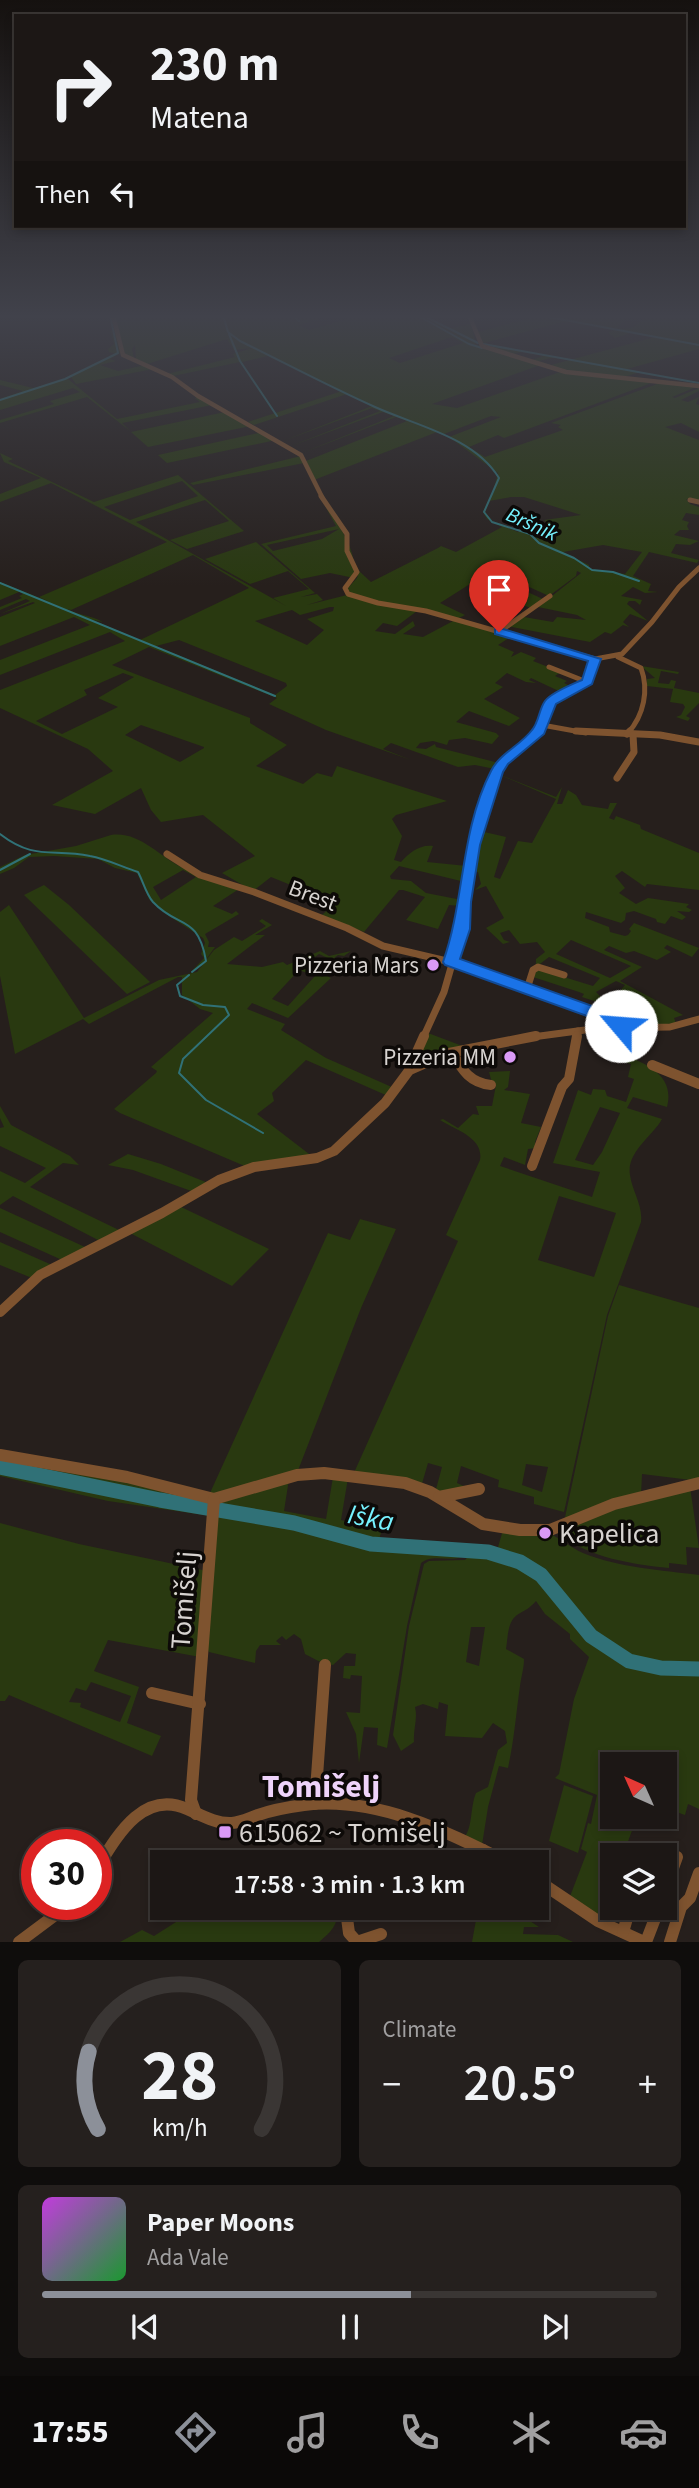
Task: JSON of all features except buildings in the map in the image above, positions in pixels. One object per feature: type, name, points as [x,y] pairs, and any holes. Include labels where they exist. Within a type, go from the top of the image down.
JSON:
[{"type":"street","points":[[215,406],[301,454],[316,488],[347,534],[347,551],[357,572],[345,588],[348,594],[378,603],[426,611],[595,659],[618,657],[641,668],[647,690],[632,732],[634,752],[617,778]]},
{"type":"street","points":[[690,500],[699,502]]},
{"type":"street","points":[[618,657],[633,638],[653,621],[680,583],[699,568]]},
{"type":"street","points":[[499,632],[550,596]]},
{"type":"street","points":[[0,1312],[40,1275],[162,1213],[219,1180],[254,1167],[317,1158],[334,1151],[385,1103],[408,1072],[440,1001],[462,929],[463,902],[473,845],[497,772],[512,754],[534,737],[551,702],[587,682],[595,659]]},
{"type":"street","points":[[549,667],[587,682]]},
{"type":"street","points":[[542,725],[602,734],[632,732],[699,742]]},
{"type":"street","name":"Brest","points":[[167,854],[200,875],[254,892],[347,928],[383,946],[451,962],[620,1022],[621,1026]]},
{"type":"street","points":[[527,989],[533,970],[538,967],[564,975]]},
{"type":"street","name":"Brest","points":[[408,1072],[422,1063],[453,1053],[578,1031],[621,1026],[668,1027],[699,1019]]},
{"type":"street","points":[[531,1166],[562,1087],[569,1079],[578,1031]]},
{"type":"street","points":[[453,1053],[458,1065],[471,1080],[477,1084],[491,1085]]},
{"type":"street","points":[[652,1065],[699,1084]]},
{"type":"street","points":[[0,1455],[127,1477],[214,1507],[297,1475],[324,1474],[405,1483],[439,1497],[483,1524],[520,1530],[550,1530],[614,1504],[699,1483]]},
{"type":"street","points":[[439,1497],[478,1489]]},
{"type":"street","name":"Tomišelj","points":[[196,1814],[191,1800],[214,1507]]},
{"type":"street","points":[[315,1804],[325,1665]]},
{"type":"street","points":[[152,1693],[200,1704]]},
{"type":"street","points":[[112,1847],[129,1822],[142,1810],[156,1805],[174,1804],[220,1822],[237,1822],[315,1804],[375,1808],[470,1850]]},
{"type":"street","points":[[670,1942],[681,1907],[690,1898],[699,1873]]},
{"type":"street","points":[[549,1888],[598,1921],[645,1942],[654,1920]]},
{"type":"street","points":[[19,1942],[49,1920]]},
{"type":"street","points":[[347,1920],[349,1933],[357,1942],[381,1934]]},
{"type":"street","points":[[623,1932],[626,1920]]},
{"type":"green space","points":[[0,406],[15,406],[0,410]]},
{"type":"green space","points":[[49,406],[58,406],[0,423],[0,420]]},
{"type":"green space","points":[[98,406],[117,419],[182,406],[209,406],[122,423],[130,431]]},
{"type":"green space","points":[[298,406],[312,406],[254,425],[248,422]]},
{"type":"green space","points":[[372,406],[457,408],[464,406],[591,406],[504,438],[498,435],[469,447],[485,457],[563,430],[558,427],[561,425],[551,423],[598,406],[699,406],[699,432],[681,423],[665,427],[699,440],[699,501],[686,499],[690,504],[699,507],[699,515],[686,513],[682,520],[689,522],[689,530],[680,530],[674,535],[699,541],[690,545],[676,544],[671,553],[699,560],[697,563],[649,552],[633,576],[651,584],[648,591],[658,592],[645,593],[633,587],[621,596],[642,600],[640,605],[635,601],[629,601],[627,604],[648,621],[630,614],[623,622],[629,627],[623,625],[611,634],[605,632],[590,642],[507,626],[524,617],[553,622],[557,617],[586,620],[577,615],[538,607],[581,573],[577,571],[576,576],[549,596],[527,586],[519,588],[545,600],[533,609],[470,584],[440,603],[465,615],[457,619],[353,595],[347,589],[357,578],[359,571],[371,582],[441,546],[456,552],[502,527],[487,519],[483,512],[498,473],[449,437],[501,417],[491,416],[444,434],[437,432],[314,480],[306,461],[407,421],[396,417],[302,453],[394,416],[383,412],[291,446],[380,411],[372,408],[283,441]],"holes":[[[524,497],[581,515],[544,520],[547,523],[518,532],[493,522],[485,512],[489,501]],[[603,545],[642,552],[625,574],[589,569],[589,565],[563,552]]]},
{"type":"green space","points":[[225,412],[251,426],[148,447],[131,432]]},
{"type":"green space","points":[[263,432],[276,440],[167,463],[158,455]]},
{"type":"green space","points":[[0,453],[13,459],[8,461],[94,502],[178,475],[244,531],[187,549],[170,540],[229,521],[205,500],[136,522],[286,606],[273,598],[309,589],[288,571],[250,584],[205,559],[256,542],[315,593],[301,597],[317,594],[323,600],[307,605],[347,595],[417,611],[397,626],[383,623],[375,631],[395,634],[413,621],[415,626],[403,634],[423,637],[455,620],[512,636],[498,645],[514,652],[511,657],[521,652],[536,658],[533,661],[561,672],[555,676],[567,681],[564,683],[574,688],[563,693],[531,678],[529,680],[536,683],[526,682],[507,673],[495,683],[503,687],[484,699],[520,718],[509,726],[469,711],[456,722],[496,733],[499,736],[492,744],[465,738],[449,740],[447,745],[433,741],[420,743],[416,748],[426,749],[435,744],[436,747],[499,763],[495,769],[475,765],[458,767],[391,743],[383,749],[411,760],[326,730],[269,704],[277,698],[149,647],[112,665],[250,718],[250,723],[287,745],[256,766],[303,784],[317,773],[332,777],[337,766],[447,801],[396,815],[392,819],[402,836],[394,860],[401,862],[415,850],[433,846],[427,862],[467,866],[465,882],[399,866],[390,876],[391,879],[411,881],[426,893],[462,900],[461,906],[449,905],[438,929],[406,920],[425,897],[403,890],[399,890],[364,932],[322,915],[335,903],[271,877],[253,891],[222,873],[255,856],[203,815],[161,822],[151,810],[141,788],[95,814],[52,805],[113,771],[88,749],[0,708],[0,690],[125,641],[110,632],[0,675],[0,660],[90,625],[74,617],[0,646],[0,617],[35,603],[0,614],[30,601],[26,599],[0,610],[0,607],[22,598],[19,596],[23,594],[19,592],[0,600],[0,582],[50,602],[39,597],[167,542],[51,483],[0,502],[0,494],[41,478],[4,462]],"holes":[[[182,481],[198,496],[130,520],[104,507]],[[193,555],[249,588],[140,640],[93,620],[103,622],[99,620],[67,609],[71,610]],[[334,607],[333,611],[307,619],[324,630],[307,645],[255,621],[292,610],[300,615]],[[179,640],[286,683],[287,686],[275,695],[156,646]],[[123,673],[134,677],[98,698],[118,707],[62,734],[36,721],[87,695],[84,690]],[[141,725],[204,747],[180,762],[125,735]]]},
{"type":"green space","points":[[301,456],[304,463],[193,485],[190,483]]},
{"type":"green space","points":[[325,506],[342,530],[351,549],[354,578],[330,573],[301,579],[261,544],[336,526]],"holes":[[[339,529],[322,539],[273,551],[267,545]]]},
{"type":"green space","points":[[641,666],[679,672],[661,671],[658,683],[669,684],[671,680],[676,681],[674,688],[699,693],[699,703],[686,716],[690,718],[688,721],[676,717],[681,715],[685,707],[683,704],[670,702],[673,689],[647,686],[647,679],[655,678]]},
{"type":"green space","points":[[498,774],[556,797],[562,787],[557,804],[562,804],[568,790],[576,795],[582,805],[608,809],[610,803],[617,803],[609,818],[614,820],[616,816],[640,825],[641,829],[699,853],[699,890],[647,884],[645,887],[622,871],[615,876],[625,888],[619,893],[636,904],[648,898],[689,904],[686,907],[692,910],[689,912],[677,911],[686,917],[682,920],[671,916],[665,924],[634,911],[626,913],[625,920],[621,923],[586,912],[585,918],[609,927],[610,932],[625,936],[634,923],[699,948],[692,957],[667,945],[664,948],[671,952],[657,960],[634,951],[626,953],[609,946],[604,950],[642,967],[620,981],[683,1015],[674,1018],[676,1023],[648,1026],[655,1013],[619,992],[625,985],[616,981],[596,992],[608,1004],[616,1001],[607,1014],[602,1013],[606,1005],[582,997],[584,994],[579,992],[533,977],[538,969],[593,986],[600,978],[549,957],[536,967],[536,959],[545,952],[537,942],[520,944],[509,930],[500,933],[504,940],[510,942],[503,944],[486,928],[504,918],[486,886],[475,890],[481,884],[478,872],[471,871],[480,831],[506,837],[494,877],[500,879],[518,841],[532,843],[556,799]],"holes":[[[571,940],[631,966],[610,978],[556,954]]]},
{"type":"green space","points":[[111,835],[140,840],[181,867],[239,889],[213,906],[239,914],[205,934],[208,947],[215,947],[202,965],[190,973],[204,958],[201,954],[205,943],[203,938],[166,914],[149,899],[137,873],[115,868],[98,859],[54,856],[29,857],[0,874],[0,867],[25,855],[76,846]],"holes":[[[183,870],[196,877],[161,900],[153,887]]]},
{"type":"green space","points":[[44,885],[69,905],[150,982],[127,994],[24,895]]},
{"type":"green space","points":[[9,905],[84,1018],[159,980],[197,972],[214,950],[234,937],[242,941],[266,926],[259,921],[262,919],[272,925],[255,935],[265,935],[227,964],[262,967],[283,962],[287,965],[320,951],[329,956],[351,951],[332,960],[319,954],[305,964],[331,978],[288,1018],[252,1003],[247,1009],[285,1024],[281,1030],[326,1058],[394,1088],[388,1096],[306,1060],[272,1093],[274,1101],[257,1114],[313,1157],[247,1167],[120,1113],[114,1109],[156,1073],[151,1067],[213,1013],[200,1009],[182,995],[182,977],[178,977],[89,1024],[83,1019],[15,1054],[0,976],[0,912]],"holes":[[[299,970],[315,976],[288,1006],[272,999]]]},
{"type":"green space","points":[[428,1033],[465,1047],[421,1062],[416,1061]]},
{"type":"green space","points":[[620,1033],[623,1033],[625,1055],[651,1068],[663,1080],[667,1087],[667,1107],[633,1097],[627,1108],[662,1119],[636,1152],[630,1167],[641,1222],[607,1315],[564,1512],[534,1504],[534,1497],[498,1487],[499,1480],[461,1466],[457,1483],[466,1487],[435,1493],[442,1467],[428,1463],[421,1487],[353,1475],[458,1241],[446,1235],[480,1160],[478,1146],[473,1140],[440,1120],[443,1119],[458,1128],[473,1114],[479,1115],[476,1106],[492,1106],[496,1085],[492,1083],[489,1072],[510,1071],[508,1087],[504,1090],[530,1094],[521,1123],[541,1127],[535,1142],[536,1148],[528,1149],[525,1165],[504,1157],[500,1166],[592,1197],[600,1172],[553,1163],[578,1090],[591,1095],[593,1089],[605,1090],[607,1096],[626,1102],[634,1079],[628,1077],[631,1064],[612,1059]],"holes":[[[600,1107],[620,1113],[602,1152],[593,1165],[575,1160]],[[559,1196],[616,1213],[594,1277],[538,1260]],[[526,1464],[548,1467],[542,1492],[522,1485]]]},
{"type":"green space","points":[[0,1106],[11,1125],[70,1156],[79,1165],[63,1163],[30,1187],[121,1231],[62,1260],[0,1232],[0,1208],[85,1247],[98,1240],[13,1196],[0,1205],[0,1171],[25,1183],[46,1168],[0,1146],[0,1128],[4,1127],[0,1118]]},
{"type":"green space","points":[[128,1154],[208,1183],[194,1192],[133,1170],[108,1165]]},
{"type":"green space","points":[[179,1206],[269,1249],[232,1286],[130,1233]]},
{"type":"green space","points":[[360,1219],[396,1229],[361,1308],[297,1473],[223,1493],[210,1493],[328,1233],[350,1240]]},
{"type":"green space","points":[[0,1242],[52,1265],[32,1278],[0,1265]]},
{"type":"green space","points":[[619,1285],[699,1308],[699,1481],[642,1474],[641,1495],[564,1522],[608,1316]]},
{"type":"green space","points":[[0,1459],[96,1473],[212,1504],[0,1463]]},
{"type":"green space","points":[[0,1472],[141,1501],[212,1512],[211,1516],[108,1501],[0,1476]]},
{"type":"green space","points":[[333,1477],[348,1478],[341,1520],[382,1530],[379,1539],[340,1533],[283,1516],[217,1507],[218,1503],[289,1479],[284,1511],[326,1519]]},
{"type":"green space","points":[[690,1487],[699,1548],[686,1547],[687,1565],[669,1563],[669,1568],[612,1559],[572,1543],[560,1535],[569,1536],[570,1529],[562,1527],[593,1514]]},
{"type":"green space","points":[[217,1515],[315,1532],[355,1544],[467,1554],[456,1559],[432,1559],[421,1563],[407,1626],[387,1748],[377,1745],[378,1728],[364,1727],[359,1763],[356,1734],[346,1712],[360,1713],[362,1676],[351,1675],[350,1679],[343,1678],[344,1666],[355,1666],[356,1654],[346,1653],[333,1665],[324,1664],[305,1654],[301,1639],[294,1634],[286,1640],[282,1636],[276,1641],[281,1645],[260,1645],[256,1651],[255,1663],[209,1652],[206,1646]]},
{"type":"green space","points":[[0,1523],[79,1544],[207,1571],[200,1657],[108,1640],[94,1671],[139,1687],[127,1723],[161,1736],[152,1756],[9,1695],[5,1701],[0,1701]],"holes":[[[91,1682],[131,1696],[120,1722],[80,1707],[81,1703],[69,1702],[76,1688],[86,1691]]]},
{"type":"green space","points":[[503,1530],[548,1537],[549,1533],[579,1551],[611,1562],[699,1575],[699,1666],[651,1662],[635,1658],[616,1648],[599,1635],[542,1573],[524,1561],[502,1552],[498,1547]]},
{"type":"green space","points":[[471,1553],[511,1563],[533,1574],[542,1582],[582,1632],[615,1658],[642,1670],[661,1674],[699,1673],[699,1809],[688,1804],[685,1815],[677,1812],[677,1752],[600,1752],[600,1829],[633,1829],[627,1843],[600,1843],[600,1918],[569,1899],[587,1852],[581,1849],[588,1823],[591,1824],[597,1795],[555,1778],[559,1774],[574,1699],[589,1657],[570,1639],[570,1634],[545,1614],[536,1601],[514,1618],[508,1630],[506,1649],[524,1659],[524,1666],[508,1768],[499,1766],[488,1807],[482,1845],[464,1838],[469,1828],[476,1793],[488,1787],[498,1750],[507,1743],[505,1731],[493,1723],[482,1738],[445,1736],[448,1705],[439,1702],[438,1709],[423,1704],[415,1707],[414,1742],[401,1751],[393,1735],[409,1626],[424,1564],[429,1561],[465,1560]],"holes":[[[471,1627],[485,1627],[479,1666],[466,1662]]]},
{"type":"green space","points":[[564,1785],[593,1796],[578,1853],[549,1841]]},
{"type":"green space","points":[[179,1920],[336,1920],[319,1942],[120,1942],[142,1930],[154,1936]]},
{"type":"green space","points":[[476,1920],[528,1920],[539,1927],[524,1927],[523,1934],[558,1935],[573,1942],[472,1942]]},
{"type":"waterway","points":[[270,406],[277,416]]},
{"type":"waterway","name":"Bršnik","points":[[373,406],[443,434],[475,452],[488,464],[499,478],[484,512],[492,522],[530,534],[539,543],[574,558],[592,570],[613,572],[639,581]]},
{"type":"waterway","points":[[0,583],[275,696]]},
{"type":"waterway","points":[[0,834],[23,848],[90,856],[138,872],[153,902],[186,924],[198,936],[206,961],[192,972]]},
{"type":"waterway","points":[[0,870],[30,854]]},
{"type":"waterway","points":[[189,975],[177,985],[180,996],[203,1005],[225,1007],[229,1015],[183,1059],[179,1073],[206,1100],[263,1133]]},
{"type":"waterway","name":"Iška","points":[[0,1467],[160,1500],[294,1523],[371,1544],[488,1552],[520,1562],[541,1575],[591,1636],[629,1661],[661,1668],[699,1669]]},
{"type":"place","name":"Pizzeria Mars","points":[[433,965]]},
{"type":"place","name":"Pizzeria MM","points":[[510,1057]]},
{"type":"place","name":"Kapelica","points":[[545,1533]]},
{"type":"place","name":"615062 ~ Tomišelj","points":[[225,1832]]},
{"type":"district","name":"Tomišelj","points":[[321,1786]]},
{"type":"route","points":[[499,632],[595,659],[587,682],[551,702],[539,732],[503,762],[497,772],[473,845],[463,902],[462,929],[451,962],[620,1022],[621,1026]]}]
